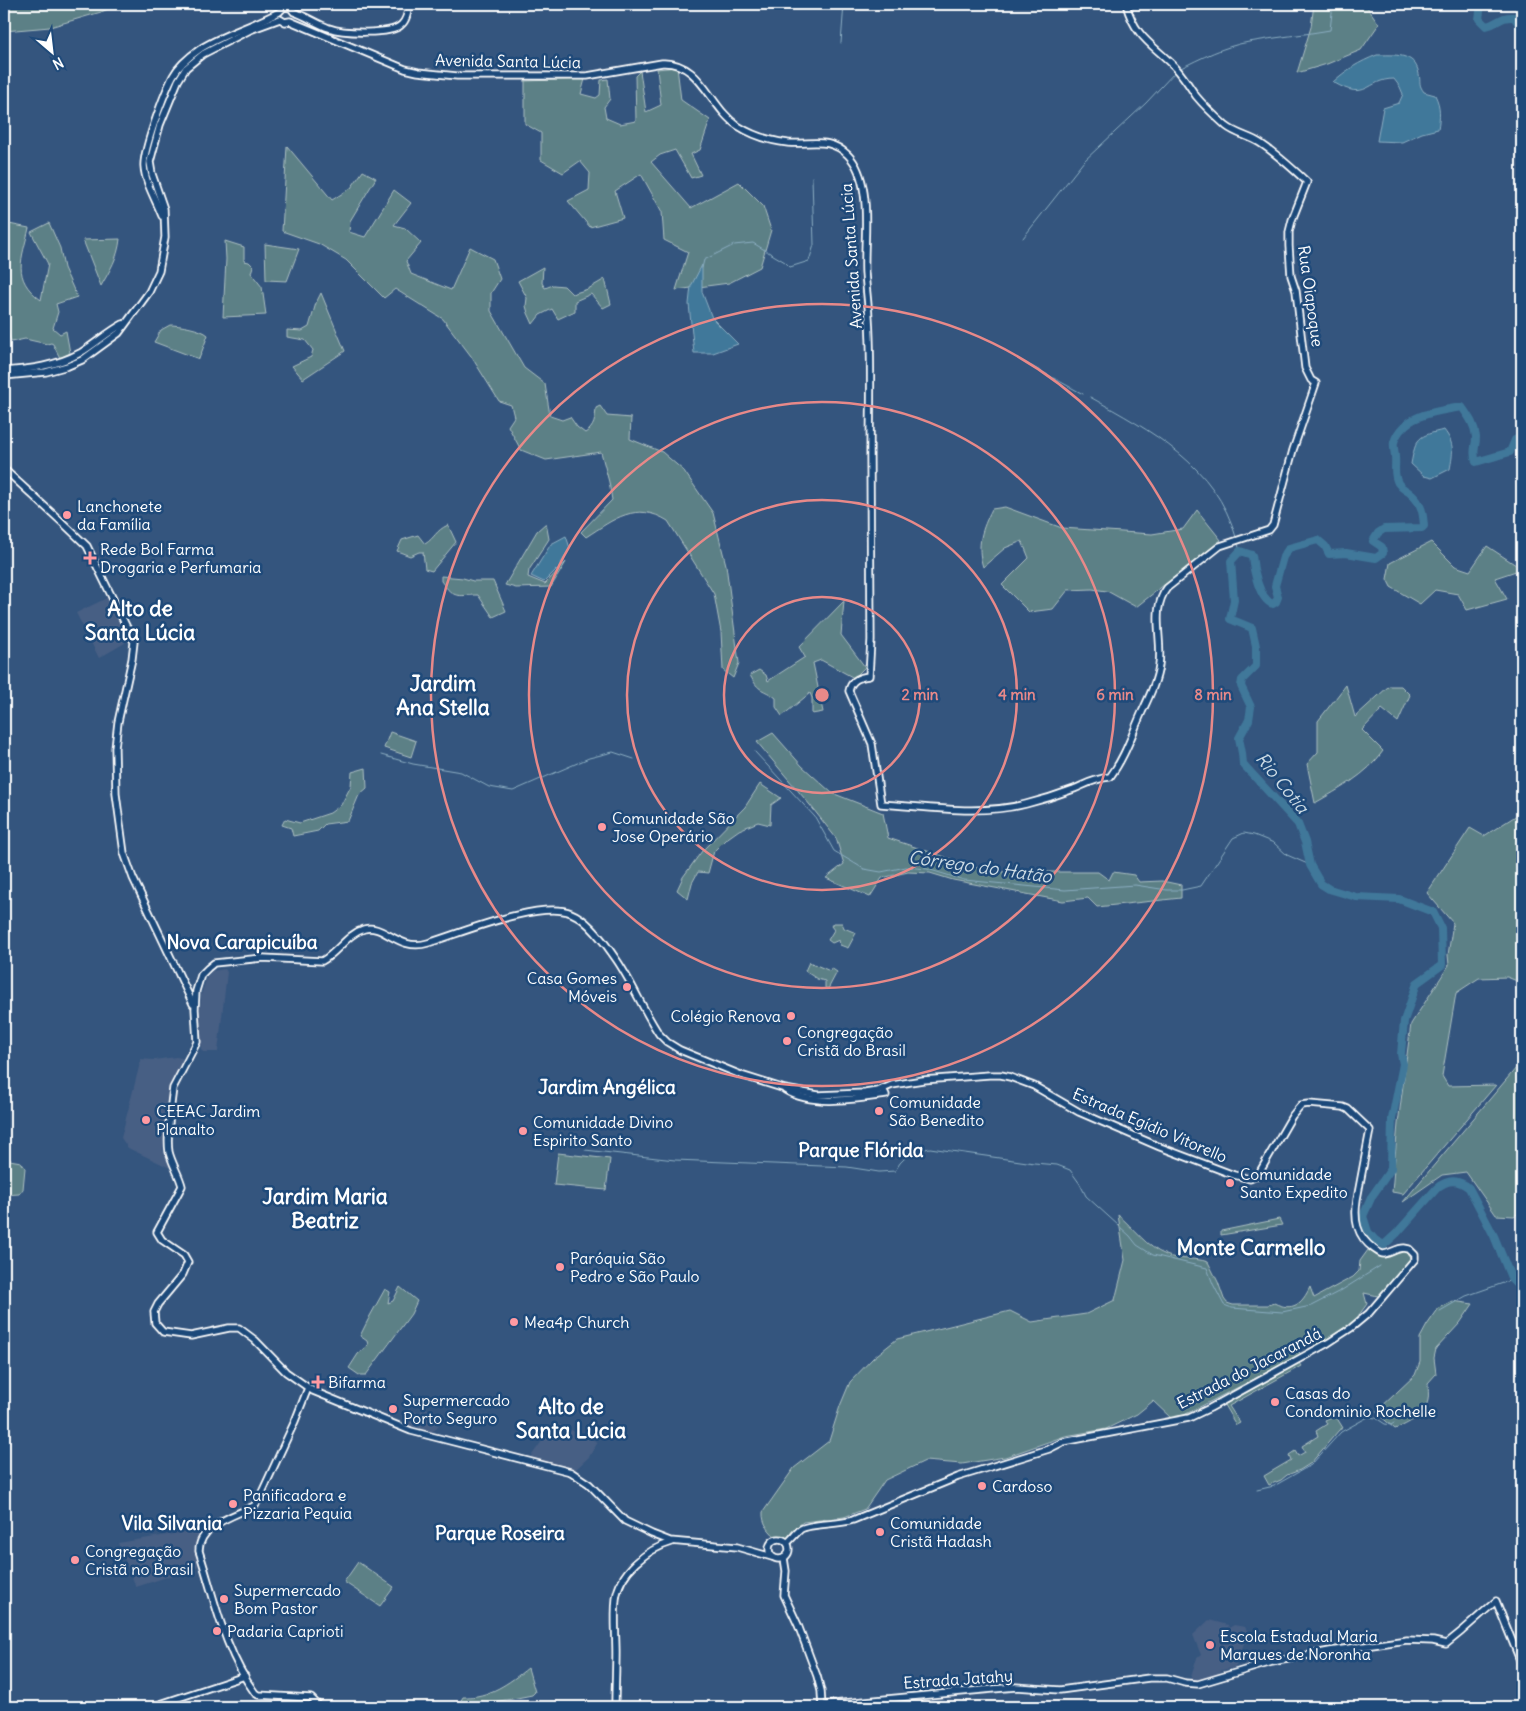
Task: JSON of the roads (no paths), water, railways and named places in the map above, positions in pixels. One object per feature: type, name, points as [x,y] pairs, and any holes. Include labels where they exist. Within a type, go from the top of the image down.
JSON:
[{"type":"street","points":[[164,220],[146,176],[143,160],[174,75],[188,58],[218,38],[267,19],[284,7],[290,8],[330,29],[383,32],[391,31],[402,25],[406,19],[409,4]]},
{"type":"street","name":"Rua Oiapoque","points":[[881,804],[958,810],[1013,807],[1058,795],[1096,779],[1110,777],[1125,754],[1149,698],[1159,668],[1161,651],[1158,609],[1162,595],[1175,580],[1220,546],[1268,530],[1274,525],[1293,450],[1316,383],[1311,380],[1305,368],[1296,291],[1291,276],[1289,246],[1289,232],[1292,220],[1307,182],[1258,142],[1228,127],[1198,98],[1172,64],[1144,39],[1135,27],[1126,4]]},
{"type":"street","points":[[280,19],[285,22],[294,18],[290,8]]},
{"type":"street","points":[[279,9],[280,19]]},
{"type":"street","points":[[4,376],[46,372],[76,363],[110,341],[118,333],[149,292],[157,276],[164,245],[164,220],[162,202],[152,174],[150,162],[160,125],[176,84],[182,73],[197,59],[226,41],[280,19]]},
{"type":"street","name":"Avenida Santa Lúcia","points":[[290,21],[334,41],[418,72],[457,76],[586,76],[672,63],[679,65],[695,76],[726,115],[745,130],[785,143],[829,143],[849,156],[860,176],[865,207],[865,270],[869,317],[871,423],[871,640],[869,676],[852,682],[849,691],[872,744],[881,804]]},
{"type":"street","points":[[334,41],[338,30]]},
{"type":"street","points":[[4,371],[46,366],[65,360],[80,353],[125,323]]},
{"type":"street","points":[[4,469],[83,542],[94,560],[134,642],[118,722],[115,748],[116,794],[124,853],[132,878],[175,968],[187,988],[195,1008]]},
{"type":"street","points":[[755,1552],[778,1539],[787,1543],[789,1552],[784,1558],[776,1559],[736,1547],[674,1541],[652,1534],[625,1521],[602,1500],[589,1484],[571,1472],[411,1431],[308,1388],[286,1372],[255,1340],[239,1328],[229,1328],[198,1336],[172,1334],[160,1330],[155,1323],[154,1316],[158,1304],[188,1266],[184,1255],[162,1240],[157,1232],[182,1186],[169,1152],[170,1123],[173,1088],[196,1042],[195,1008],[198,981],[204,971],[214,964],[263,958],[322,961],[361,930],[374,929],[400,942],[412,945],[423,944],[486,923],[546,910],[564,911],[573,914],[589,927],[616,959],[659,1034],[667,1042],[680,1050],[802,1097],[825,1100],[856,1099],[886,1095],[883,1089]]},
{"type":"street","name":"Estrada Egídio Vitorello","points":[[784,1090],[818,1095],[836,1095],[870,1092],[892,1085],[923,1080],[1001,1075],[1018,1079],[1034,1086],[1079,1112],[1118,1129],[1226,1172],[1250,1179],[1258,1175],[1292,1116],[1301,1105],[1343,1107],[1348,1109],[1370,1130],[1356,1209],[1358,1229],[1368,1245]]},
{"type":"street","name":"Estrada do Jacarandá","points":[[787,1543],[805,1527],[834,1525],[853,1520],[956,1478],[1049,1450],[1063,1442],[1181,1420],[1210,1408],[1346,1332],[1369,1313],[1415,1259],[1415,1255],[1408,1249],[1400,1248],[1382,1254],[1368,1245]]},
{"type":"street","points":[[308,1388],[258,1502],[206,1532],[199,1546],[199,1551],[215,1609],[226,1639],[245,1676],[258,1695],[311,1698],[320,1707]]},
{"type":"street","points":[[615,1707],[615,1619],[618,1590],[629,1570],[639,1560],[660,1545],[674,1541]]},
{"type":"street","points":[[770,1545],[769,1551],[772,1557]]},
{"type":"street","points":[[784,1558],[786,1571],[784,1595],[818,1676],[822,1706]]},
{"type":"street","name":"Estrada Jatahy","points":[[822,1706],[876,1698],[992,1689],[1060,1690],[1149,1678],[1167,1678],[1198,1684],[1254,1666],[1330,1651],[1407,1640],[1433,1641],[1446,1644],[1496,1601],[1522,1665]]},
{"type":"street","points":[[151,1707],[245,1676]]},
{"type":"waterway","points":[[841,43],[844,4]]},
{"type":"waterway","points":[[1179,69],[1231,46],[1330,30],[1333,4]]},
{"type":"waterway","name":"Rio Cotia","points":[[1481,4],[1479,19],[1486,26],[1505,18],[1514,17],[1519,24],[1522,35]]},
{"type":"waterway","points":[[1023,238],[1084,161],[1146,103],[1176,71]]},
{"type":"waterway","points":[[702,268],[704,260],[734,245],[753,243],[790,267],[809,261],[814,245],[812,177]]},
{"type":"waterway","points":[[1031,366],[1083,394]]},
{"type":"waterway","points":[[1090,397],[1158,437],[1197,470],[1213,490],[1226,512],[1236,537]]},
{"type":"waterway","name":"Rio Cotia","points":[[1522,437],[1515,440],[1510,452],[1476,462],[1474,429],[1462,407],[1432,412],[1413,420],[1405,425],[1394,442],[1395,473],[1396,480],[1400,486],[1410,493],[1420,505],[1424,526],[1422,528],[1384,529],[1378,533],[1373,541],[1382,547],[1383,553],[1376,558],[1346,553],[1329,554],[1325,546],[1318,540],[1289,548],[1283,557],[1275,586],[1278,597],[1273,604],[1268,601],[1260,590],[1255,575],[1252,555],[1240,551],[1231,561],[1234,600],[1230,619],[1252,628],[1256,646],[1256,666],[1242,680],[1241,686],[1251,707],[1249,720],[1239,738],[1243,764],[1298,824],[1305,842],[1310,865],[1321,884],[1329,889],[1356,897],[1399,899],[1433,912],[1441,928],[1442,965],[1417,983],[1404,1021],[1401,1054],[1403,1064],[1392,1119],[1391,1169],[1372,1196],[1363,1216],[1368,1232],[1375,1240],[1384,1245],[1437,1188],[1453,1181],[1461,1183],[1469,1188],[1494,1236],[1512,1280],[1522,1290]]},
{"type":"waterway","name":"Rio Cotia","points":[[1238,544],[1240,551]]},
{"type":"waterway","name":"Córrego do Hatão","points":[[381,755],[413,764],[461,772],[489,787],[513,791],[589,758],[613,752],[634,759]]},
{"type":"waterway","name":"Córrego do Hatão","points":[[755,752],[815,817],[834,851],[864,869],[881,872],[906,867],[927,869],[964,880],[1065,890],[1135,885],[1167,890],[1182,890],[1201,886],[1233,838],[1244,833],[1274,843],[1287,855],[1310,865]]},
{"type":"waterway","points":[[585,1150],[675,1160],[847,1167],[879,1172],[895,1171],[911,1152],[930,1148],[1057,1165],[1070,1170],[1086,1196],[1130,1236],[1137,1245],[1153,1255],[1207,1268],[1224,1305],[1232,1308],[1282,1312],[1311,1306],[1342,1290],[1380,1266]]},
{"type":"waterway","points":[[1440,1311],[1466,1296],[1512,1280]]},
{"type":"waterway","points":[[1257,1490],[1274,1486],[1311,1465],[1341,1432],[1368,1417],[1376,1418],[1385,1424],[1391,1425],[1394,1423]]},
{"type":"place","name":"Lanchonete da Família","points":[[67,515]]},
{"type":"place","name":"Rede Bol Farma Drogaria e Perfumaria","points":[[90,558]]},
{"type":"place","name":"Comunidade São Jose Operário","points":[[602,827]]},
{"type":"place","name":"Casa Gomes Móveis","points":[[627,987]]},
{"type":"place","name":"Colégio Renova","points":[[791,1016]]},
{"type":"place","name":"Congregação Cristã do Brasil","points":[[787,1041]]},
{"type":"place","name":"Comunidade São Benedito","points":[[879,1111]]},
{"type":"place","name":"CEEAC Jardim Planalto","points":[[146,1120]]},
{"type":"place","name":"Comunidade Divino Espirito Santo","points":[[523,1131]]},
{"type":"place","name":"Comunidade Santo Expedito","points":[[1230,1183]]},
{"type":"place","name":"Paróquia São Pedro e São Paulo","points":[[560,1267]]},
{"type":"place","name":"Mea4p Church","points":[[514,1322]]},
{"type":"place","name":"Bifarma","points":[[318,1382]]},
{"type":"place","name":"Casas do Condominio Rochelle","points":[[1275,1402]]},
{"type":"place","name":"Supermercado Porto Seguro","points":[[393,1409]]},
{"type":"place","name":"Cardoso","points":[[982,1486]]},
{"type":"place","name":"Panificadora e Pizzaria Pequia","points":[[233,1504]]},
{"type":"place","name":"Comunidade Cristã Hadash","points":[[880,1532]]},
{"type":"place","name":"Congregação Cristã no Brasil","points":[[75,1560]]},
{"type":"place","name":"Supermercado Bom Pastor","points":[[224,1599]]},
{"type":"place","name":"Padaria Caprioti","points":[[217,1631]]},
{"type":"place","name":"Escola Estadual Maria Marques de Noronha","points":[[1210,1645]]},
{"type":"district","name":"Alto de Santa Lúcia","points":[[140,621]]},
{"type":"district","name":"Jardim Ana Stella","points":[[443,696]]},
{"type":"district","name":"Nova Carapicuíba","points":[[242,942]]},
{"type":"district","name":"Jardim Angélica","points":[[607,1087]]},
{"type":"district","name":"Parque Flórida","points":[[861,1150]]},
{"type":"district","name":"Jardim Maria Beatriz","points":[[325,1209]]},
{"type":"district","name":"Monte Carmello","points":[[1251,1248]]},
{"type":"district","name":"Alto de Santa Lúcia","points":[[571,1419]]},
{"type":"district","name":"Vila Silvania","points":[[172,1523]]},
{"type":"district","name":"Parque Roseira","points":[[500,1533]]}]
